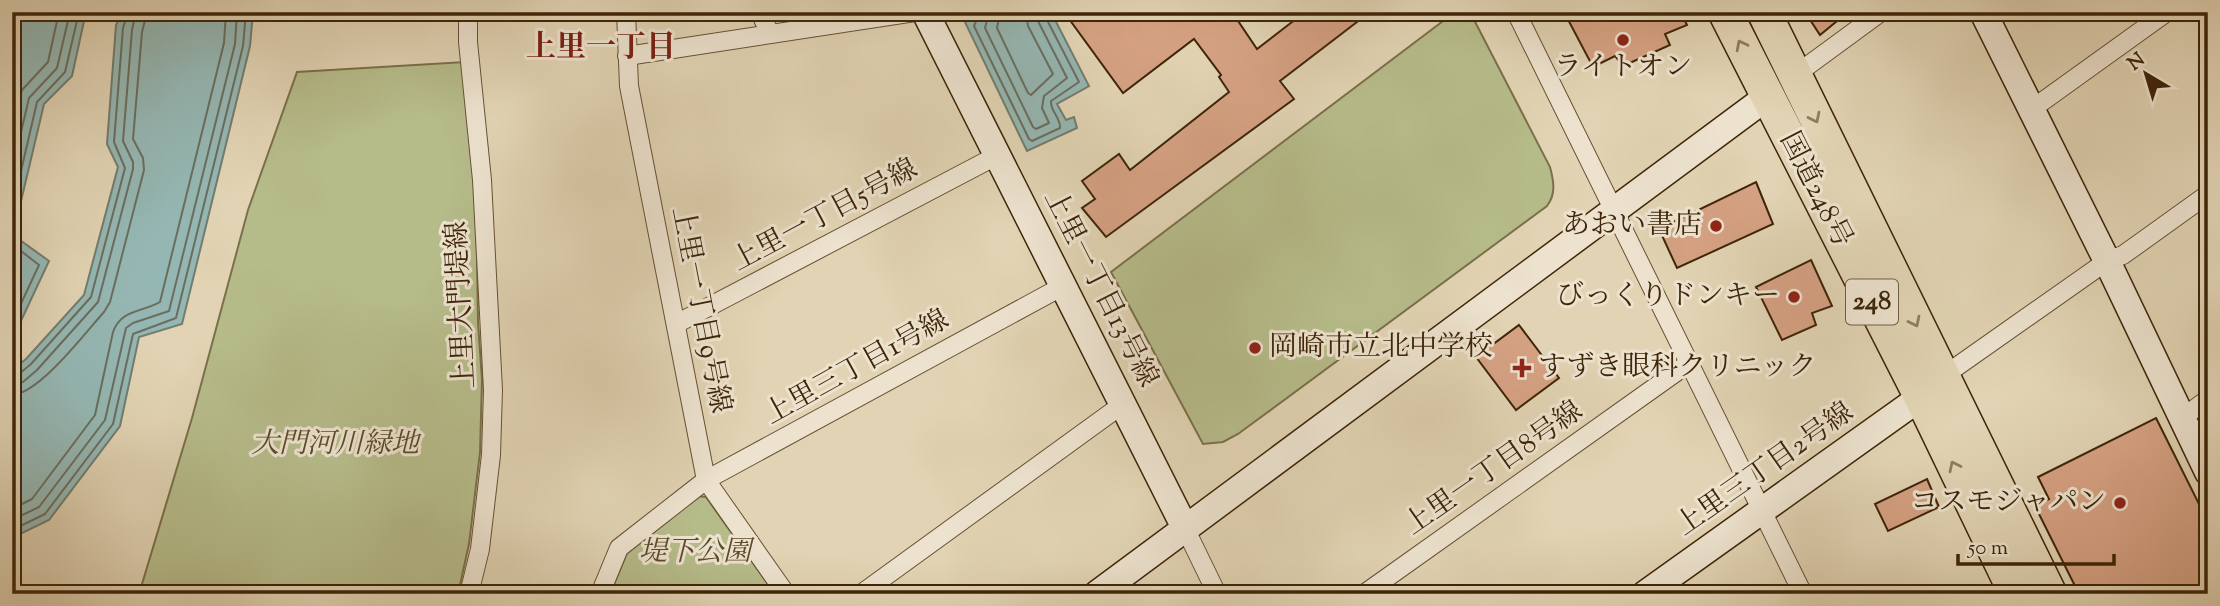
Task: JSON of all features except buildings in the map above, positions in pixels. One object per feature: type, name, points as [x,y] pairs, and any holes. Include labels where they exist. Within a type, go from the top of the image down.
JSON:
[{"type":"highway","name":"国道248号","points":[[1724,12],[1767,97],[2050,594]]},
{"type":"highway","name":"国道248号","points":[[1764,12],[1932,387],[2016,594]]},
{"type":"street","name":"上里大門堤線","points":[[468,12],[482,180],[493,390],[490,468],[480,549],[469,594]]},
{"type":"street","name":"上里一丁目9号線","points":[[626,12],[629,86],[706,480],[786,594]]},
{"type":"street","points":[[760,12],[770,34]]},
{"type":"street","points":[[627,56],[915,12]]},
{"type":"street","name":"上里一丁目13号線","points":[[925,12],[1217,594]]},
{"type":"street","points":[[1516,12],[1803,594]]},
{"type":"street","points":[[1097,594],[1881,12]]},
{"type":"street","points":[[1983,12],[2208,472]]},
{"type":"street","points":[[2032,109],[2167,12]]},
{"type":"street","name":"上里一丁目5号線","points":[[677,324],[998,155]]},
{"type":"street","name":"上里三丁目2号線","points":[[1645,594],[2107,261],[2123,255],[2208,194]]},
{"type":"street","name":"上里三丁目1号線","points":[[600,594],[619,548],[706,480],[1063,286]]},
{"type":"street","name":"上里一丁目8号線","points":[[1364,594],[1689,363]]},
{"type":"street","points":[[2182,418],[2208,400]]},
{"type":"street","points":[[861,594],[1123,404]]},
{"type":"green space","points":[[1455,12],[1470,12],[1550,167],[1553,188],[1550,201],[1547,206],[1238,434],[1223,442],[1203,444],[1111,272]]},
{"type":"green space","name":"大門河川緑地","points":[[465,62],[476,194],[478,322],[482,380],[480,452],[469,544],[458,594],[139,594],[192,418],[248,210],[297,72]]},
{"type":"green space","name":"堤下公園","points":[[697,496],[706,497],[775,594],[610,594],[627,553]]},
{"type":"water","points":[[12,12],[86,12],[72,76],[44,104],[13,235],[49,261],[12,340]]},
{"type":"water","points":[[122,12],[253,12],[250,46],[182,324],[139,337],[120,426],[49,520],[12,538],[12,370],[26,359],[84,295],[118,167],[107,144],[116,25]]},
{"type":"water","points":[[979,12],[1051,12],[1089,86],[1057,104],[1066,120],[1074,117],[1077,128],[1027,151],[964,20]]},
{"type":"place","name":"ライトオン","points":[[1623,40]]},
{"type":"place","name":"あおい書店","points":[[1716,226]]},
{"type":"place","name":"びっくりドンキー","points":[[1794,297]]},
{"type":"place","name":"岡崎市立北中学校","points":[[1255,348]]},
{"type":"place","name":"すずき眼科クリニック","points":[[1522,368]]},
{"type":"place","name":"コスモジャパン","points":[[2120,503]]},
{"type":"district","name":"上里一丁目","points":[[601,48]]}]
